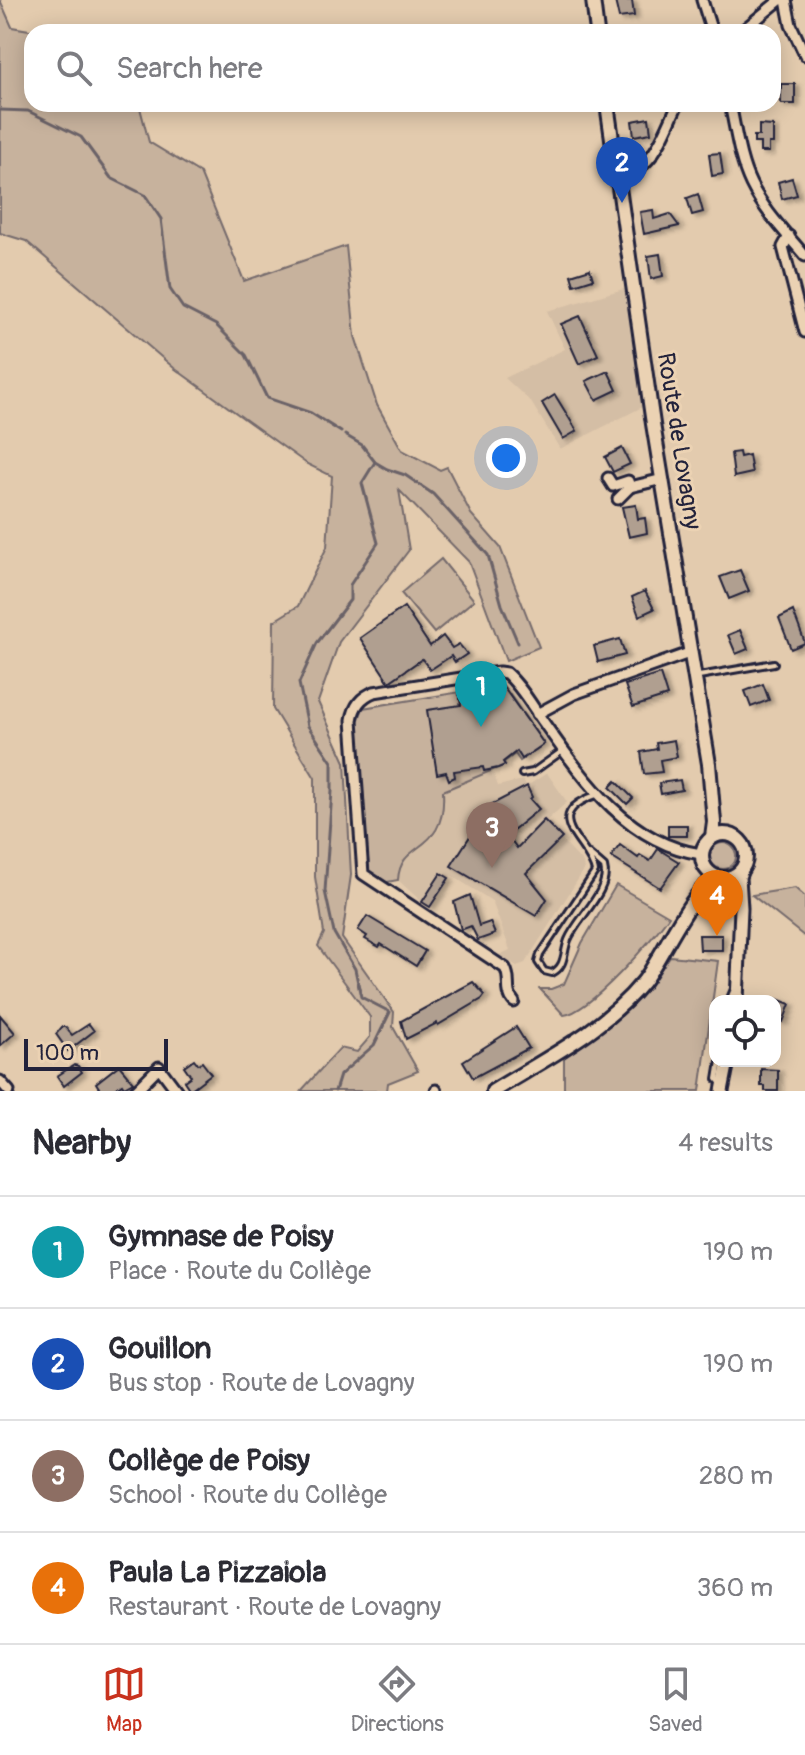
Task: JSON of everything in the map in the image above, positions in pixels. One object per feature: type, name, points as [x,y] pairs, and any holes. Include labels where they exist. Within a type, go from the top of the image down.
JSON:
[{"type":"main road","points":[[593,0],[596,24]]},
{"type":"main road","name":"Route de Lovagny","points":[[608,112],[712,785],[721,816],[732,835]]},
{"type":"main road","name":"Route de Lovagny","points":[[712,785],[712,837]]},
{"type":"main road","points":[[493,1091],[580,1038],[621,1005],[651,971],[705,886],[735,875],[743,867],[745,849],[740,840],[732,835],[720,834],[706,843],[684,915]]},
{"type":"main road","points":[[702,859],[708,872],[721,878]]},
{"type":"street","points":[[702,0],[710,24]]},
{"type":"street","points":[[752,24],[783,0],[805,55]]},
{"type":"street","points":[[619,176],[637,171],[650,158],[674,112]]},
{"type":"street","points":[[732,112],[740,153],[751,183],[761,201],[805,256]]},
{"type":"street","points":[[789,236],[783,247],[805,332]]},
{"type":"street","points":[[608,478],[613,486],[628,481],[630,487]]},
{"type":"street","points":[[618,499],[630,487],[663,479]]},
{"type":"street","points":[[537,714],[574,694],[692,652]]},
{"type":"street","points":[[514,1002],[508,994],[508,973],[505,968],[364,877],[352,720],[356,705],[374,692],[506,673],[599,794],[628,821],[653,838],[702,859]]},
{"type":"street","points":[[737,995],[741,908],[739,877],[743,867]]},
{"type":"street","points":[[721,878],[739,894]]},
{"type":"street","points":[[135,1091],[159,1067],[177,1091]]},
{"type":"street","points":[[723,1089],[727,1067]]},
{"type":"street","points":[[0,1081],[9,1091]]},
{"type":"lane","points":[[696,676],[774,663]]},
{"type":"lane","points":[[522,774],[533,772],[563,750]]},
{"type":"lane","points":[[589,854],[595,872],[540,955],[539,966],[548,973],[562,966],[569,938],[606,879],[602,864],[572,835],[570,818],[577,805],[599,794]]},
{"type":"lane","points":[[730,995],[737,984]]},
{"type":"lane","points":[[719,1067],[717,1079],[723,1089]]},
{"type":"shaded area","points":[[0,0],[12,27],[24,29],[24,112],[141,112],[149,142],[200,173],[244,281],[346,246],[355,336],[377,405],[402,450],[440,470],[447,467],[471,514],[500,547],[539,647],[506,661],[469,562],[399,490],[409,550],[339,642],[318,702],[345,762],[351,875],[342,938],[394,1012],[393,1027],[418,1071],[388,1083],[387,1091],[301,1091],[340,1048],[357,1052],[370,1037],[370,1017],[318,946],[324,933],[315,877],[315,778],[273,709],[274,621],[298,606],[327,547],[332,476],[307,464],[174,368],[26,241],[0,233]]},
{"type":"shaded area","points":[[641,284],[656,400],[560,449],[531,402],[505,378],[565,349],[547,311]]},
{"type":"shaded area","points":[[441,559],[474,600],[434,633],[401,593]]},
{"type":"shaded area","points":[[503,685],[544,744],[520,761],[515,754],[504,762],[505,765],[443,791],[442,812],[431,837],[406,858],[398,880],[382,883],[369,872],[358,722],[363,708]]},
{"type":"shaded area","points":[[492,769],[498,786],[522,780],[527,786],[547,773],[567,802],[545,822],[583,863],[584,870],[525,963],[517,966],[499,955],[510,950],[492,901],[451,875],[449,878],[441,873],[422,902],[398,880],[407,857],[439,829],[444,807],[443,791]]},
{"type":"shaded area","points":[[723,843],[732,847],[736,856],[732,865],[723,869],[714,865],[710,856],[714,847]]},
{"type":"shaded area","points":[[616,885],[669,916],[604,989],[589,1002],[564,1015],[540,989],[564,984],[582,943]]},
{"type":"shaded area","points":[[795,888],[805,897],[805,937],[752,895]]},
{"type":"shaded area","points":[[670,956],[718,961],[713,995],[709,995],[709,1026],[700,1091],[564,1091],[564,1058],[622,1012]]},
{"type":"building","points":[[632,0],[634,16],[619,18],[615,1]]},
{"type":"building","points":[[781,84],[795,84],[795,104],[781,104]]},
{"type":"building","points":[[649,118],[651,133],[634,136],[632,121]]},
{"type":"building","points":[[759,125],[773,126],[773,143],[769,143],[769,152],[760,152],[760,143],[754,143],[754,136],[759,136]]},
{"type":"building","points":[[720,153],[723,174],[712,176],[709,154]]},
{"type":"building","points":[[792,178],[797,195],[782,199],[778,182]]},
{"type":"building","points":[[698,194],[703,212],[692,215],[687,198]]},
{"type":"building","points":[[653,210],[654,219],[670,214],[679,226],[644,234],[640,212]]},
{"type":"building","points":[[660,254],[663,276],[651,279],[648,256]]},
{"type":"building","points":[[590,269],[593,279],[574,285],[571,275]]},
{"type":"building","points":[[580,316],[598,355],[579,364],[561,324]]},
{"type":"building","points":[[608,371],[617,390],[596,400],[586,381]]},
{"type":"building","points":[[555,395],[577,431],[563,439],[542,403]]},
{"type":"building","points":[[622,448],[630,464],[613,472],[605,457]]},
{"type":"building","points":[[739,452],[740,457],[749,455],[752,473],[734,477],[731,453]]},
{"type":"building","points":[[636,505],[638,519],[645,518],[647,533],[629,537],[622,507]]},
{"type":"building","points":[[740,570],[749,591],[729,599],[720,577]]},
{"type":"building","points":[[645,591],[654,609],[639,616],[632,597]]},
{"type":"building","points":[[404,607],[430,646],[443,636],[452,648],[459,644],[467,654],[455,662],[451,656],[430,670],[422,659],[389,682],[360,638]]},
{"type":"building","points":[[793,611],[805,643],[791,649],[779,618]]},
{"type":"building","points":[[740,630],[748,649],[736,654],[728,635]]},
{"type":"building","points":[[620,639],[625,655],[598,662],[594,646]]},
{"type":"building","points":[[660,674],[667,696],[633,707],[625,685]]},
{"type":"building","points":[[763,684],[769,700],[751,707],[745,691]]},
{"type":"building","points":[[504,688],[544,744],[522,759],[517,751],[503,762],[505,765],[498,768],[454,771],[455,777],[449,780],[446,772],[437,774],[427,710],[461,705],[459,695]]},
{"type":"building","points":[[674,740],[677,757],[660,760],[662,772],[644,774],[641,752],[657,749],[656,743]]},
{"type":"building","points":[[680,780],[682,790],[661,794],[659,783]]},
{"type":"building","points":[[616,781],[633,798],[627,804],[610,787]]},
{"type":"building","points":[[527,786],[530,799],[539,809],[507,835],[517,848],[544,820],[562,838],[526,873],[547,899],[536,916],[451,866],[472,833],[471,824],[488,825],[481,810]]},
{"type":"building","points":[[668,825],[687,825],[687,836],[668,836]]},
{"type":"building","points":[[620,845],[638,858],[640,855],[650,861],[658,849],[679,862],[660,888],[611,857]]},
{"type":"building","points":[[441,873],[449,878],[430,907],[422,902]]},
{"type":"building","points":[[470,895],[479,926],[490,922],[495,934],[478,940],[471,926],[461,930],[454,902]]},
{"type":"building","points":[[367,916],[425,951],[416,966],[381,944],[379,947],[365,939],[367,936],[358,930]]},
{"type":"building","points":[[699,935],[722,935],[722,950],[700,950]]},
{"type":"building","points":[[473,982],[485,995],[482,999],[438,1025],[406,1039],[401,1021]]},
{"type":"building","points":[[781,1001],[790,1004],[781,1021]]},
{"type":"building","points":[[0,1015],[15,1033],[0,1046]]},
{"type":"building","points":[[89,1024],[94,1031],[68,1051],[56,1034],[65,1027],[72,1035]]},
{"type":"building","points":[[516,1027],[529,1048],[473,1078],[463,1061]]},
{"type":"building","points":[[194,1059],[198,1064],[202,1062],[211,1074],[190,1090],[184,1081],[191,1076],[184,1066]]},
{"type":"building","points":[[74,1065],[82,1072],[64,1086],[57,1076]]},
{"type":"building","points":[[119,1065],[133,1082],[124,1087],[122,1084],[112,1091],[101,1091],[96,1083]]},
{"type":"building","points":[[761,1069],[778,1070],[778,1091],[765,1091],[765,1086],[761,1086]]},
{"type":"waterway","points":[[0,110],[24,111]]},
{"type":"waterway","points":[[30,112],[81,137],[111,178],[145,195],[161,219],[170,289],[183,308],[216,325],[246,355],[267,398],[311,413],[341,432]]},
{"type":"waterway","points":[[345,435],[362,445],[375,462],[405,475],[433,494],[488,555],[502,605],[518,643]]},
{"type":"waterway","points":[[335,1091],[340,1075],[374,1045],[390,1012],[361,997],[355,969],[334,933],[325,891],[332,762],[308,726],[299,683],[317,643],[350,600],[350,585],[378,543],[362,483],[375,462]]},
{"type":"place","name":"Gouillon","points":[[622,203]]},
{"type":"place","name":"Gymnase de Poisy","points":[[481,727]]},
{"type":"place","name":"Collège de Poisy","points":[[492,868]]},
{"type":"place","name":"Paula La Pizzaiola","points":[[717,936]]}]
